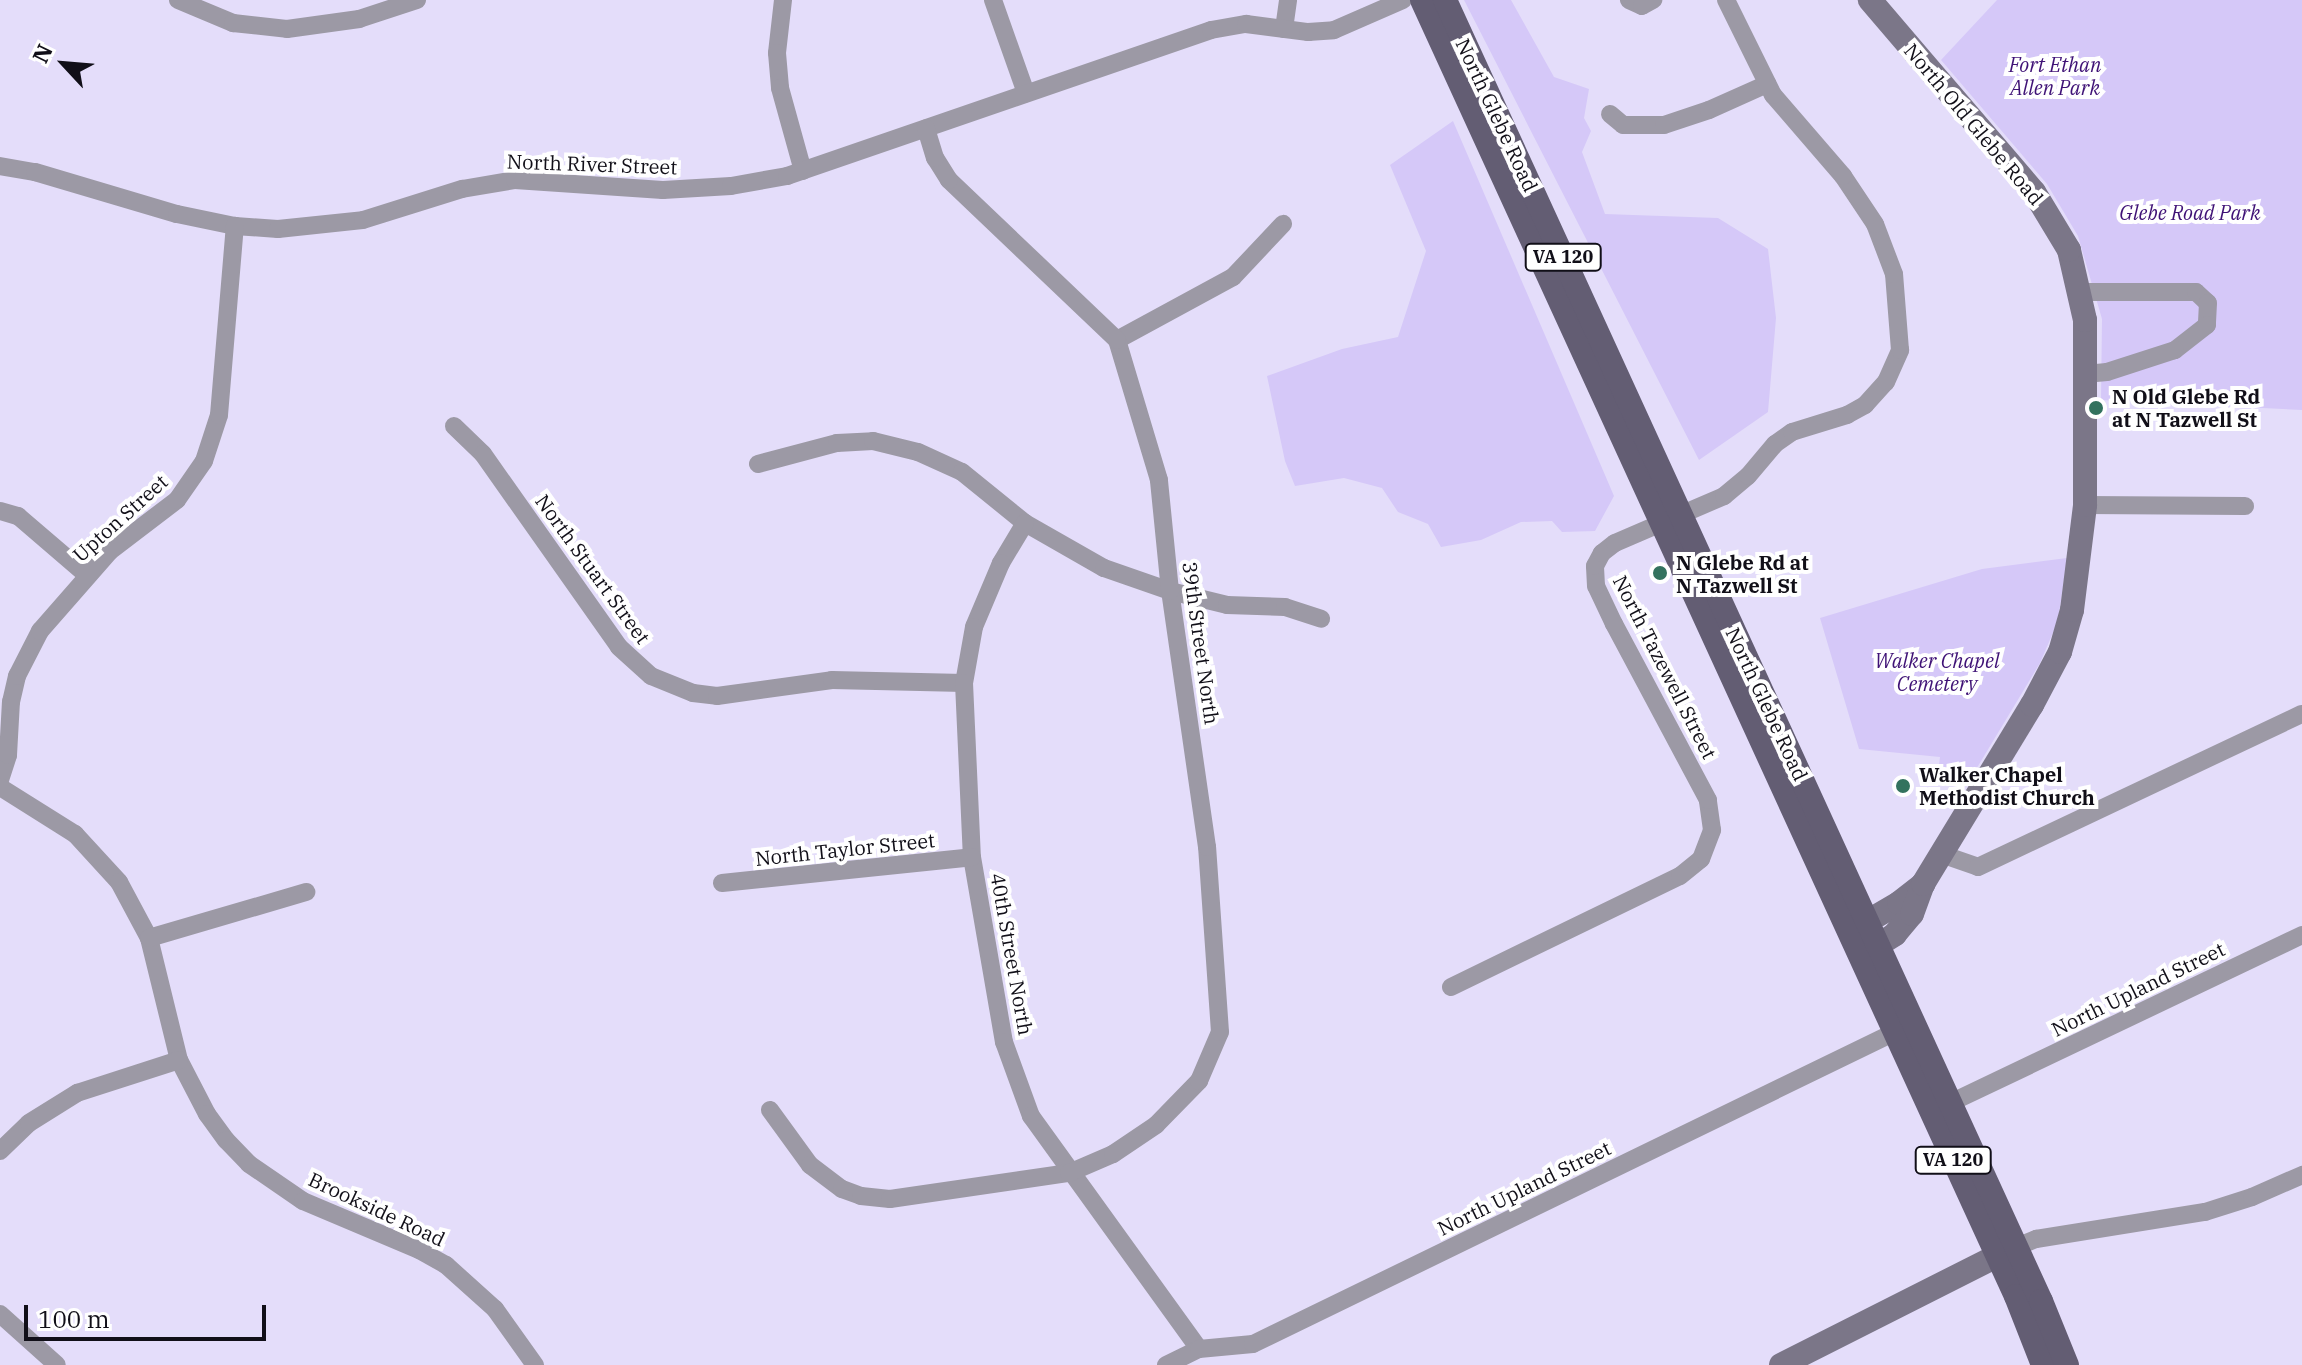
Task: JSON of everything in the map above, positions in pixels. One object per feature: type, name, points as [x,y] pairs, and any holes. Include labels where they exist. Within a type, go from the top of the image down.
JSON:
[{"type":"main road","name":"North Glebe Road","points":[[1422,0],[1670,518],[1869,951],[1950,1103],[2007,1252],[2043,1365]]},
{"type":"main road","name":"North Glebe Road","points":[[1445,0],[1670,518]]},
{"type":"main road","name":"North Glebe Road","points":[[1869,951],[1895,1032],[2067,1365]]},
{"type":"street","points":[[178,0],[233,23],[287,29],[359,19],[417,0]]},
{"type":"street","points":[[783,0],[777,53],[780,88],[803,171]]},
{"type":"street","points":[[993,0],[1026,93]]},
{"type":"street","points":[[1284,29],[1288,0]]},
{"type":"street","name":"North River Street","points":[[0,166],[35,172],[177,214],[235,226],[278,229],[341,224],[391,213],[479,185],[515,180],[686,190],[751,183],[803,171],[1221,27],[1246,24],[1284,29],[1334,30],[1403,0]]},
{"type":"street","points":[[1629,0],[1642,6],[1653,0]]},
{"type":"street","name":"North Tazewell Street","points":[[1451,987],[1695,866],[1710,842],[1713,821],[1705,791],[1634,663],[1594,580],[1595,566],[1602,553],[1623,538],[1734,489],[1775,444],[1792,432],[1847,415],[1865,405],[1886,382],[1900,350],[1901,326],[1894,274],[1875,224],[1852,187],[1767,84],[1745,32],[1726,0]]},
{"type":"street","name":"North Old Glebe Road","points":[[1869,951],[1907,921],[1923,884],[2032,705],[2060,652],[2072,610],[2085,505],[2085,320],[2069,250],[2034,192],[1870,0]]},
{"type":"street","points":[[1610,114],[1623,125],[1664,125],[1709,110],[1767,84]]},
{"type":"street","name":"39th Street North","points":[[926,128],[935,158],[949,180],[1117,340],[1159,480],[1170,591],[1207,847],[1220,1032],[1199,1081],[1156,1125],[1113,1154],[1069,1173]]},
{"type":"street","points":[[1117,340],[1233,277],[1283,224]]},
{"type":"street","name":"Upton Street","points":[[0,780],[8,755],[11,702],[27,653],[40,631],[110,551],[177,500],[208,450],[219,415],[235,226]]},
{"type":"street","points":[[2078,292],[2196,292],[2208,303],[2207,325],[2175,350],[2107,372],[2085,374]]},
{"type":"street","name":"North Stuart Street","points":[[454,426],[483,454],[619,647],[651,676],[670,686],[717,696],[740,696],[832,680],[964,683]]},
{"type":"street","points":[[758,464],[837,443],[873,441],[918,452],[962,472],[1025,523],[1104,568],[1170,591],[1227,605],[1285,607],[1321,619]]},
{"type":"street","points":[[2085,505],[2245,506]]},
{"type":"street","points":[[0,511],[18,516],[88,576]]},
{"type":"street","name":"40th Street North","points":[[1025,523],[1001,563],[974,627],[964,683],[972,857],[1004,1042],[1031,1116],[1069,1173],[1199,1349]]},
{"type":"street","points":[[1941,854],[1978,867],[2302,714]]},
{"type":"street","name":"Brookside Road","points":[[0,787],[58,821],[99,857],[119,882],[149,938],[179,1060],[207,1114],[249,1164],[303,1201],[419,1250],[446,1265],[495,1309],[535,1365]]},
{"type":"street","name":"North Taylor Street","points":[[722,883],[972,857]]},
{"type":"street","name":"North Old Glebe Road","points":[[1858,927],[1923,884]]},
{"type":"street","points":[[149,938],[306,892]]},
{"type":"street","name":"North Upland Street","points":[[1950,1103],[2302,935]]},
{"type":"street","name":"North Upland Street","points":[[1166,1365],[1199,1349],[1253,1344],[1895,1032]]},
{"type":"street","points":[[0,1151],[29,1123],[77,1093],[179,1060]]},
{"type":"street","points":[[770,1110],[810,1165],[842,1189],[861,1196],[890,1199],[1069,1173]]},
{"type":"street","points":[[1781,1365],[2036,1239],[2205,1212],[2252,1197],[2302,1175]]},
{"type":"street","points":[[0,1314],[57,1365]]},
{"type":"green space","points":[[1464,0],[1511,0],[1554,77],[1589,89],[1584,118],[1591,131],[1582,152],[1605,214],[1718,218],[1768,249],[1776,318],[1768,412],[1699,460]]},
{"type":"green space","name":"Glebe Road Park","points":[[1997,0],[2302,0],[2302,410],[2101,400],[2102,319],[2078,236],[2047,184],[1941,60]]},
{"type":"green space","points":[[1453,121],[1614,496],[1595,531],[1562,532],[1552,521],[1521,522],[1481,540],[1441,547],[1428,524],[1398,512],[1382,488],[1344,478],[1295,486],[1285,461],[1267,376],[1342,349],[1398,337],[1426,251],[1390,165]]},
{"type":"green space","name":"Walker Chapel Cemetery","points":[[2067,558],[2058,621],[2040,663],[1966,786],[1938,773],[1940,757],[1859,749],[1820,618],[1982,569]]},
{"type":"place","name":"N Old Glebe Rd at N Tazwell St","points":[[2096,408]]},
{"type":"place","name":"N Glebe Rd at N Tazwell St","points":[[1660,573]]},
{"type":"place","name":"Walker Chapel Methodist Church","points":[[1903,786]]},
{"type":"park label","name":"Fort Ethan Allen Park","points":[[2055,76]]}]
